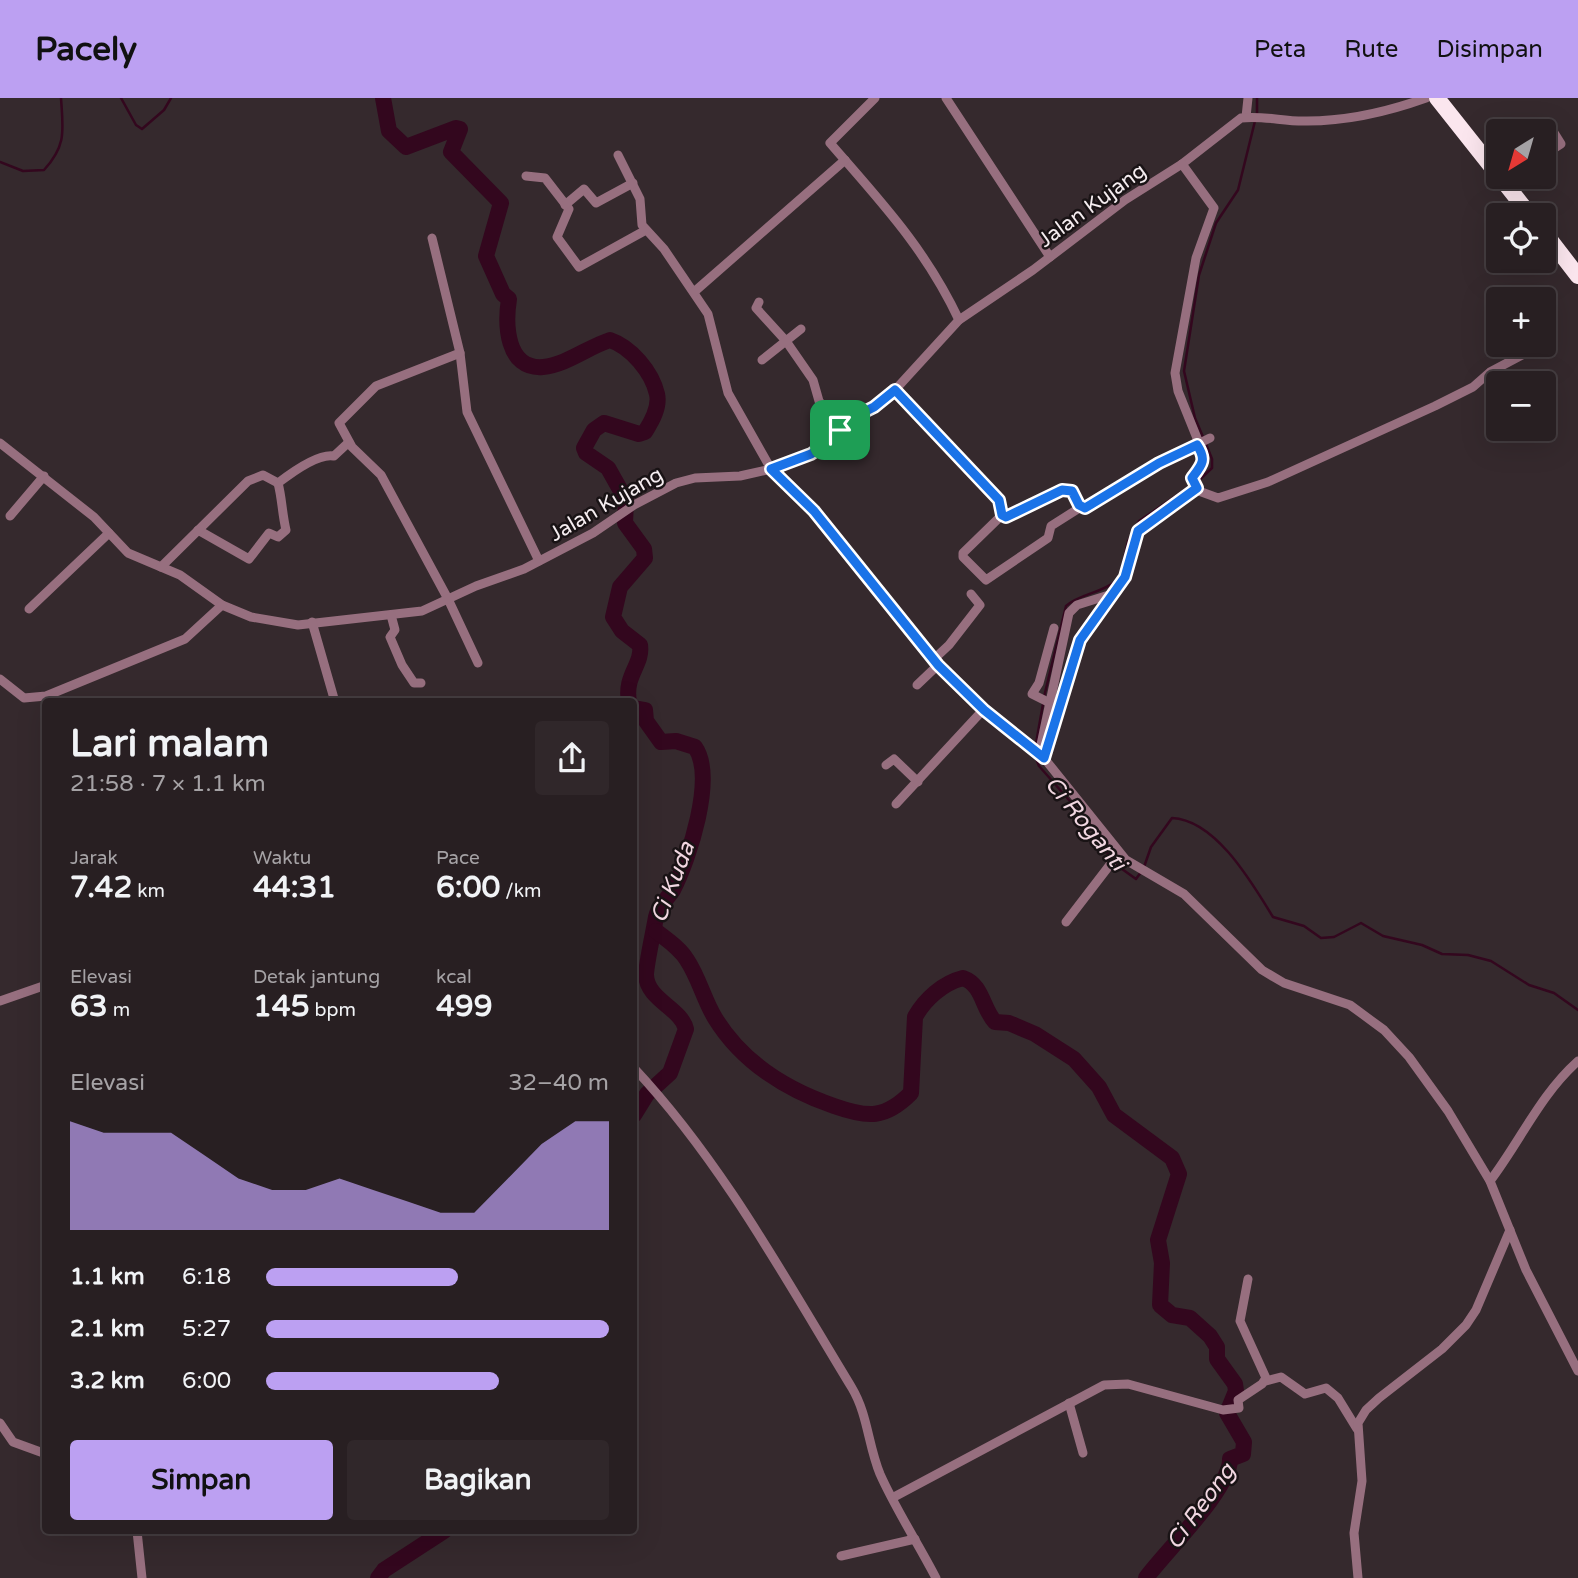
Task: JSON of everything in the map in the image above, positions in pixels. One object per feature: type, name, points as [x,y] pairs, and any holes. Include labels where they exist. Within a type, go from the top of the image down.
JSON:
[{"type":"highway","points":[[1437,98],[1486,158]]},
{"type":"highway","points":[[1556,248],[1578,276]]},
{"type":"street","points":[[875,98],[830,142],[878,195],[930,265],[959,320]]},
{"type":"street","points":[[946,98],[1050,257]]},
{"type":"street","points":[[1248,98],[1246,117],[1305,121],[1383,113],[1426,98]]},
{"type":"street","name":"Jalan Kujang","points":[[0,443],[44,476],[128,553],[180,575],[222,606],[267,621],[298,625],[422,611],[539,561],[604,526],[634,505],[676,484],[695,478],[740,476],[771,469],[811,454],[855,415],[874,407],[895,390],[959,320],[1050,257],[1125,200],[1182,164],[1237,120],[1246,117]]},
{"type":"street","points":[[618,155],[640,199],[641,222],[694,292],[711,322],[728,393],[771,469],[814,511],[936,662],[984,710],[1038,753],[1114,859],[1143,869],[1184,894],[1272,977],[1350,1005],[1384,1030],[1448,1111],[1490,1181],[1556,1332],[1578,1371]]},
{"type":"street","points":[[694,292],[845,160]]},
{"type":"street","points":[[1038,753],[1080,640],[1126,573],[1140,528],[1195,485],[1205,458],[1203,441],[1178,391],[1175,373],[1196,258],[1214,208],[1182,164]]},
{"type":"street","points":[[526,176],[545,178],[565,205],[568,216],[556,237],[579,267],[646,230]]},
{"type":"street","points":[[565,205],[583,190],[596,203],[633,183]]},
{"type":"street","points":[[432,238],[460,354],[467,412],[539,561]]},
{"type":"street","points":[[759,302],[756,309],[786,341],[813,380],[819,401],[840,430]]},
{"type":"street","points":[[762,360],[801,329]]},
{"type":"street","points":[[460,354],[376,386],[339,423],[349,442],[381,475],[448,598],[478,663]]},
{"type":"street","points":[[1195,485],[1218,498],[1268,482],[1436,406],[1473,387],[1490,372],[1518,357]]},
{"type":"street","points":[[895,390],[999,500],[1002,515]]},
{"type":"street","points":[[1002,515],[963,553],[986,580],[1048,538],[1051,526],[1082,507],[1090,506],[1159,463],[1203,441]]},
{"type":"street","points":[[278,483],[305,464],[325,456],[334,456],[349,442]]},
{"type":"street","points":[[161,567],[198,530],[257,475],[263,475],[278,483],[282,493],[279,501],[286,530],[278,537],[269,533],[249,559],[198,530]]},
{"type":"street","points":[[10,516],[44,476]]},
{"type":"street","points":[[1002,515],[1012,517],[1062,490],[1072,491],[1082,507]]},
{"type":"street","points":[[29,609],[108,533]]},
{"type":"street","points":[[917,685],[980,605],[971,594]]},
{"type":"street","points":[[1044,701],[1032,694],[1040,683],[1058,634],[1073,608],[1112,594]]},
{"type":"street","points":[[0,678],[24,698],[46,696],[185,639],[222,606]]},
{"type":"street","points":[[391,615],[396,630],[390,637],[395,652],[414,683],[421,683]]},
{"type":"street","points":[[312,622],[334,698]]},
{"type":"street","points":[[1038,753],[1044,701],[1058,634]]},
{"type":"street","points":[[896,804],[984,710]]},
{"type":"street","points":[[886,765],[894,760],[918,782]]},
{"type":"street","points":[[1066,922],[1114,859]]},
{"type":"street","points":[[0,1001],[42,986]]},
{"type":"street","points":[[1490,1181],[1511,1152],[1545,1094],[1578,1060]]},
{"type":"street","points":[[637,1071],[659,1094],[758,1234],[858,1397],[863,1406],[874,1458],[936,1578]]},
{"type":"street","points":[[1357,1429],[1366,1410],[1442,1349],[1466,1325],[1476,1310],[1510,1230]]},
{"type":"street","points":[[1248,1279],[1240,1321],[1266,1381]]},
{"type":"street","points":[[894,1497],[1104,1385],[1128,1384],[1228,1410],[1239,1408],[1238,1400],[1266,1381],[1281,1377],[1306,1394],[1326,1388],[1338,1398],[1357,1429],[1362,1481],[1354,1533],[1359,1578]]},
{"type":"street","points":[[1069,1403],[1083,1452]]},
{"type":"street","points":[[0,1423],[13,1443],[42,1453]]},
{"type":"street","points":[[137,1534],[142,1578]]},
{"type":"street","points":[[841,1556],[915,1539]]},
{"type":"waterway","points":[[0,162],[23,171],[44,170],[57,153],[62,137],[61,98]]},
{"type":"waterway","points":[[121,98],[136,125],[142,129],[164,110],[171,98]]},
{"type":"waterway","name":"Ci Kuda","points":[[383,98],[389,131],[406,147],[456,128],[460,129],[451,152],[501,203],[486,256],[503,294],[509,299],[508,332],[515,353],[522,361],[531,366],[552,366],[610,340],[633,354],[654,386],[657,404],[653,419],[645,432],[639,434],[604,423],[594,430],[584,448],[586,453],[608,468],[626,500],[625,523],[644,549],[645,558],[620,587],[613,617],[622,631],[640,645],[639,659],[629,685],[629,698]]},
{"type":"waterway","name":"Ci Roganti","points":[[1257,98],[1257,114]]},
{"type":"waterway","name":"Ci Roganti","points":[[1203,437],[1195,418],[1184,371],[1199,275],[1216,223],[1238,190],[1255,121]]},
{"type":"waterway","name":"Ci Roganti","points":[[1197,482],[1212,468],[1212,459],[1206,444]]},
{"type":"waterway","name":"Ci Roganti","points":[[1121,573],[1128,541],[1139,521],[1192,485]]},
{"type":"waterway","name":"Ci Roganti","points":[[1044,697],[1066,606],[1116,581]]},
{"type":"waterway","name":"Ci Roganti","points":[[1035,749],[1043,704]]},
{"type":"waterway","name":"Ci Kuda","points":[[637,709],[645,710],[646,721],[661,742],[676,741],[695,747],[701,760],[703,778],[693,839],[673,890],[657,913],[646,975],[652,991],[678,1015],[686,1029],[670,1073],[647,1094],[637,1110]]},
{"type":"waterway","name":"Ci Roganti","points":[[1035,756],[1039,766],[1091,825],[1111,859]]},
{"type":"waterway","name":"Ci Roganti","points":[[1144,867],[1151,847],[1172,818],[1188,821],[1218,841],[1255,887],[1273,917],[1304,926],[1321,938],[1334,937],[1361,923],[1383,936],[1422,945],[1442,954],[1468,955],[1491,961],[1529,985],[1554,993],[1578,1010]]},
{"type":"waterway","name":"Ci Roganti","points":[[1115,864],[1136,879],[1141,872]]},
{"type":"waterway","name":"Ci Reong","points":[[656,931],[684,956],[715,1018],[738,1048],[767,1072],[799,1092],[846,1110],[866,1114],[884,1112],[902,1102],[911,1093],[915,1017],[935,993],[963,978],[975,986],[995,1022],[1009,1023],[1035,1034],[1074,1059],[1099,1087],[1114,1115],[1172,1158],[1179,1174],[1158,1240],[1162,1263],[1160,1305],[1172,1315],[1190,1318],[1210,1336],[1217,1347],[1217,1359],[1235,1384],[1236,1391],[1227,1413],[1244,1442],[1243,1454],[1230,1459],[1220,1486],[1209,1503],[1146,1578]]},
{"type":"waterway","name":"Ci Kuda","points":[[378,1578],[384,1570],[439,1534]]},
{"type":"route","points":[[895,390],[999,500],[1002,515],[1006,517],[1012,517],[1062,490],[1072,491],[1079,505],[1085,508],[1159,463],[1197,445],[1204,455],[1204,462],[1192,478],[1196,490],[1140,528],[1125,577],[1080,640],[1044,758],[984,710],[938,665],[887,598],[814,511],[771,469],[811,454],[829,442],[840,430],[848,420],[874,407],[895,390]]}]
